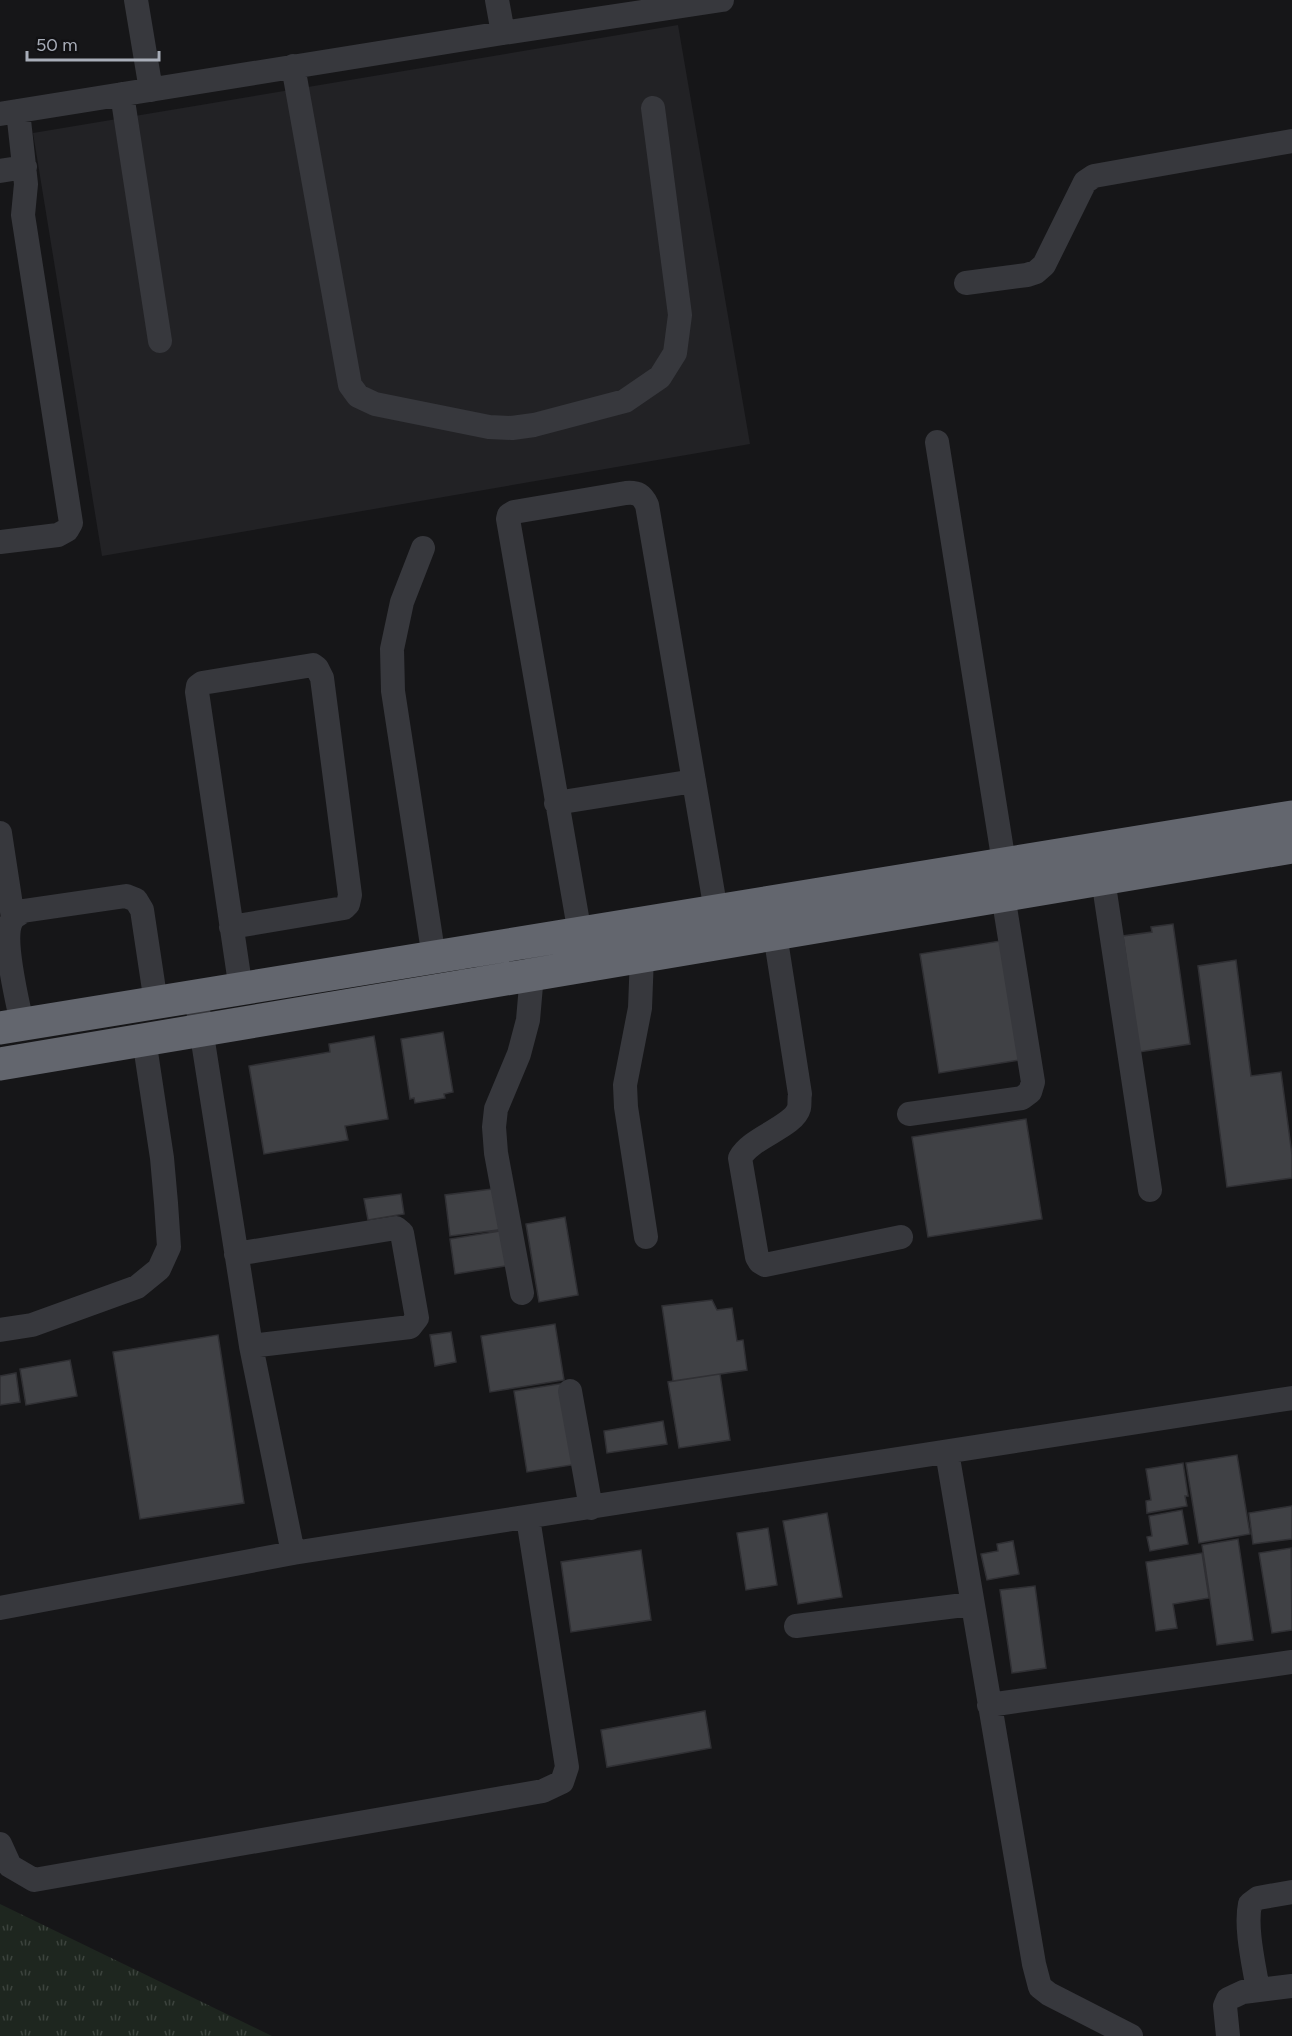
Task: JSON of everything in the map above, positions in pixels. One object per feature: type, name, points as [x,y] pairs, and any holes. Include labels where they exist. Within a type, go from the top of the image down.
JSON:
[{"type":"highway","points":[[11,1026],[1292,817]]},
{"type":"highway","points":[[0,1064],[1292,847]]},
{"type":"street","points":[[136,0],[151,90]]},
{"type":"street","points":[[497,0],[503,33]]},
{"type":"street","points":[[0,542],[58,535],[67,530],[71,523],[23,215],[25,167],[9,113],[503,33],[658,5],[722,0]]},
{"type":"street","points":[[293,66],[350,385],[358,396],[375,404],[489,427],[512,428],[534,425],[625,401],[660,377],[675,353],[680,315],[653,108]]},
{"type":"street","points":[[122,94],[160,341]]},
{"type":"street","points":[[966,283],[1036,272],[1044,265],[1085,182],[1094,176],[1292,141]]},
{"type":"street","points":[[0,171],[25,167]]},
{"type":"street","points":[[937,442],[1004,863]]},
{"type":"street","points":[[580,934],[508,519],[514,512],[626,493],[636,492],[643,496],[647,505],[716,911]]},
{"type":"street","points":[[423,548],[402,602],[392,649],[393,691],[434,958]]},
{"type":"street","points":[[231,927],[344,908],[348,904],[350,895],[322,678],[313,665],[202,683],[198,686],[197,692],[231,927],[241,990]]},
{"type":"street","points":[[556,803],[694,781]]},
{"type":"street","points":[[0,832],[12,918],[8,931],[11,1026]]},
{"type":"street","points":[[1103,879],[1150,1190]]},
{"type":"street","points":[[909,1114],[1022,1098],[1030,1092],[1033,1082],[1003,895]]},
{"type":"street","points":[[12,918],[23,911],[35,909],[126,896],[136,900],[142,910],[156,1003]]},
{"type":"street","points":[[775,934],[800,1094],[799,1109],[794,1117],[748,1147],[740,1158],[757,1257],[765,1264],[901,1237]]},
{"type":"street","points":[[642,956],[640,1008],[626,1085],[626,1107],[646,1238]]},
{"type":"street","points":[[522,1293],[496,1153],[494,1127],[496,1109],[519,1054],[528,1020],[532,974]]},
{"type":"street","points":[[196,997],[252,1346],[293,1553]]},
{"type":"street","points":[[0,1330],[32,1325],[137,1287],[159,1269],[168,1247],[166,1203],[162,1158],[144,1040]]},
{"type":"street","points":[[236,1254],[396,1228],[402,1233],[417,1318],[410,1327],[252,1346]]},
{"type":"street","points":[[570,1391],[591,1508]]},
{"type":"street","points":[[0,1608],[293,1553],[1292,1398]]},
{"type":"street","points":[[946,1452],[1034,1964],[1040,1987],[1049,1994],[1131,2036]]},
{"type":"street","points":[[0,1844],[10,1866],[33,1880],[543,1791],[562,1782],[567,1767],[528,1518]]},
{"type":"street","points":[[796,1626],[972,1604]]},
{"type":"street","points":[[989,1705],[1292,1662]]},
{"type":"street","points":[[1258,1990],[1248,1913],[1250,1904],[1258,1898],[1292,1892]]},
{"type":"street","points":[[1228,2036],[1225,2006],[1228,1999],[1236,1994],[1292,1986]]},
{"type":"shaded area","points":[[678,25],[750,444],[102,556],[33,133]]},
{"type":"green space","points":[[0,1904],[272,2036],[0,2036]]},
{"type":"building","points":[[1173,924],[1190,1044],[1139,1052],[1123,936],[1152,932],[1151,927]]},
{"type":"building","points":[[1000,941],[1019,1060],[939,1073],[920,954]]},
{"type":"building","points":[[1236,960],[1251,1076],[1281,1072],[1292,1155],[1292,1178],[1227,1187],[1198,966]]},
{"type":"building","points":[[443,1032],[453,1092],[444,1094],[445,1098],[415,1103],[414,1098],[410,1099],[401,1039]]},
{"type":"building","points":[[374,1036],[388,1119],[345,1126],[348,1140],[264,1154],[249,1066],[330,1052],[329,1044]]},
{"type":"building","points":[[1026,1119],[1042,1219],[928,1237],[912,1137]]},
{"type":"building","points":[[500,1188],[506,1229],[450,1236],[445,1195]]},
{"type":"building","points":[[401,1194],[404,1214],[368,1220],[364,1199]]},
{"type":"building","points":[[565,1217],[578,1295],[539,1302],[526,1224]]},
{"type":"building","points":[[506,1230],[511,1265],[455,1274],[450,1239]]},
{"type":"building","points":[[712,1300],[717,1310],[732,1308],[737,1341],[743,1340],[747,1370],[673,1381],[662,1306]]},
{"type":"building","points":[[555,1324],[564,1380],[490,1392],[481,1336]]},
{"type":"building","points":[[451,1332],[456,1362],[435,1366],[430,1335]]},
{"type":"building","points":[[218,1335],[244,1503],[140,1519],[113,1352]]},
{"type":"building","points":[[70,1360],[77,1396],[26,1405],[20,1369]]},
{"type":"building","points":[[16,1373],[20,1402],[0,1405],[0,1376]]},
{"type":"building","points":[[720,1374],[730,1440],[679,1448],[668,1382]]},
{"type":"building","points":[[565,1383],[578,1464],[527,1472],[514,1391]]},
{"type":"building","points":[[663,1421],[667,1444],[607,1453],[604,1431]]},
{"type":"building","points":[[1237,1455],[1250,1534],[1199,1543],[1186,1463]]},
{"type":"building","points":[[1183,1463],[1188,1496],[1185,1496],[1187,1506],[1147,1513],[1146,1501],[1151,1500],[1146,1469]]},
{"type":"building","points":[[1292,1506],[1292,1539],[1253,1544],[1249,1513]]},
{"type":"building","points":[[1182,1510],[1188,1544],[1150,1551],[1147,1537],[1152,1536],[1149,1516]]},
{"type":"building","points":[[827,1513],[842,1597],[798,1604],[783,1521]]},
{"type":"building","points":[[768,1528],[777,1585],[746,1590],[737,1533]]},
{"type":"building","points":[[1238,1539],[1253,1640],[1217,1645],[1202,1545]]},
{"type":"building","points":[[1013,1541],[1019,1574],[987,1580],[981,1554],[998,1551],[997,1544]]},
{"type":"building","points":[[1291,1548],[1292,1630],[1272,1633],[1259,1553]]},
{"type":"building","points":[[641,1550],[651,1620],[571,1632],[561,1562]]},
{"type":"building","points":[[1202,1553],[1209,1598],[1173,1604],[1177,1628],[1156,1631],[1146,1562]]},
{"type":"building","points":[[1035,1586],[1046,1668],[1012,1673],[1000,1590]]},
{"type":"building","points":[[705,1711],[711,1748],[607,1767],[601,1730]]}]
